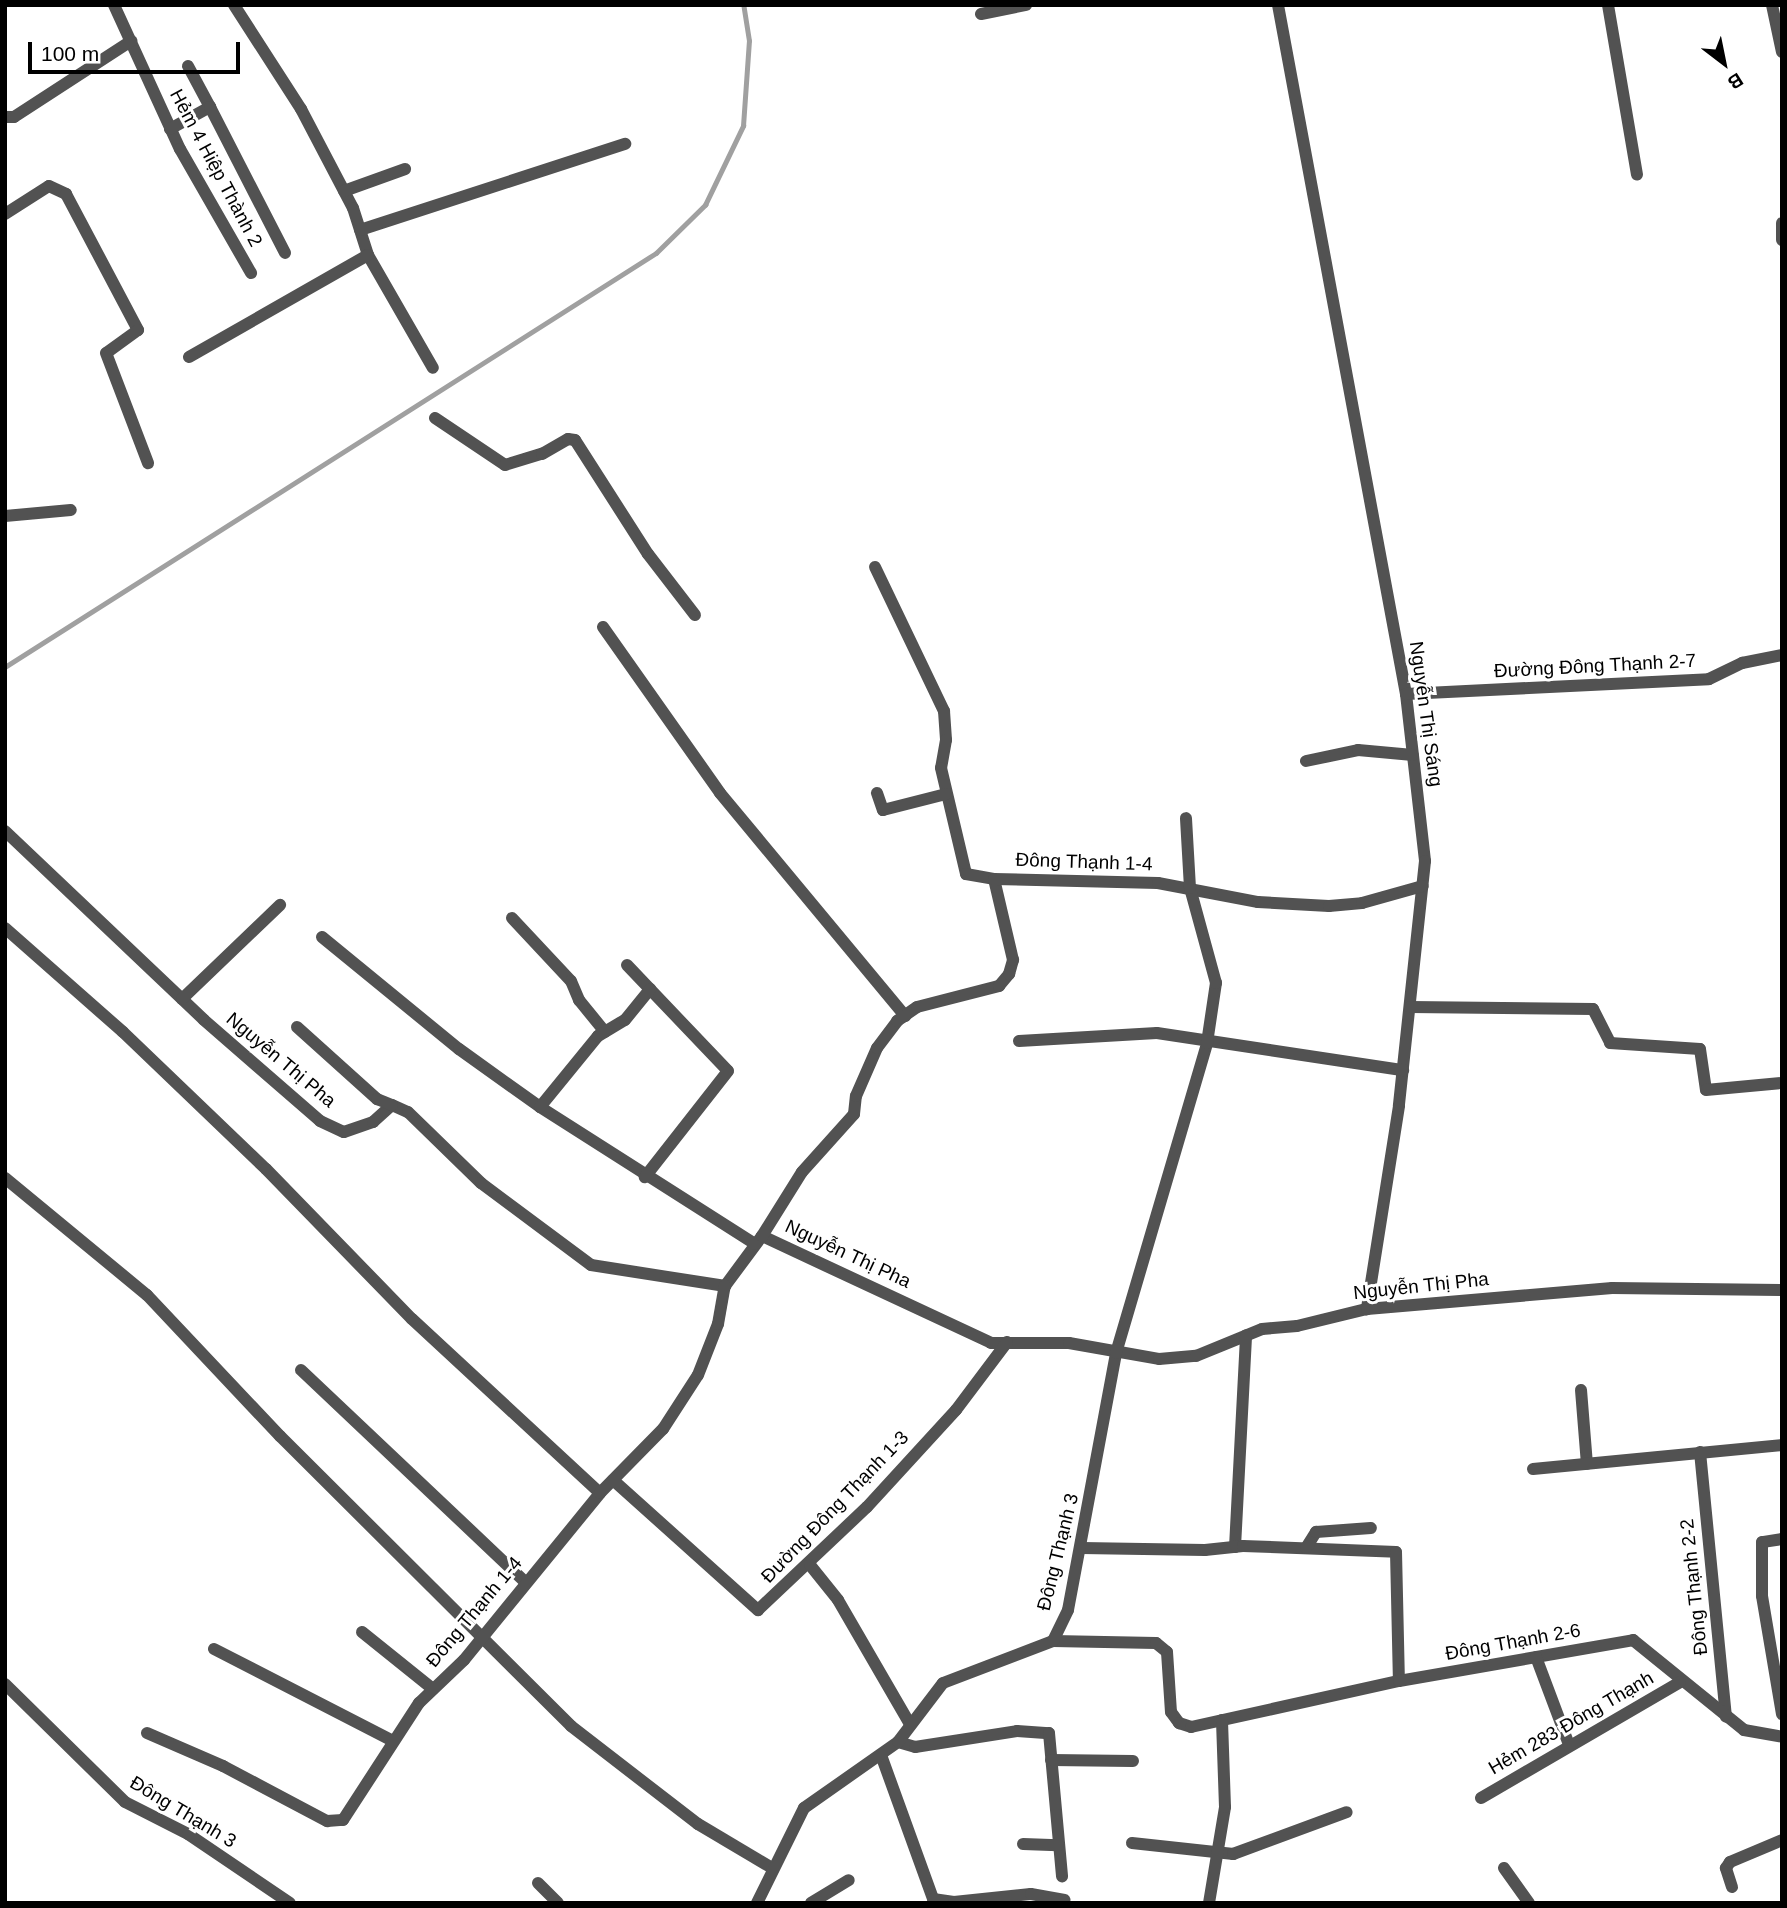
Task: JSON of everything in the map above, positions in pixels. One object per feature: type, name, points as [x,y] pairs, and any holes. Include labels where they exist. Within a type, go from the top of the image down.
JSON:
[{"type":"street","name":"Hẻm 4 Hiệp Thành 2","points":[[114,5],[170,128],[251,273]]},
{"type":"street","points":[[234,5],[301,109],[344,191],[368,255],[433,368]]},
{"type":"street","points":[[981,14],[1026,5]]},
{"type":"street","name":"Nguyễn Thị Sáng","points":[[1278,5],[1406,694],[1425,860],[1403,1070],[1367,1309]]},
{"type":"street","points":[[1608,5],[1637,175]]},
{"type":"street","points":[[1772,5],[1782,52]]},
{"type":"street","points":[[5,117],[14,117],[131,41]]},
{"type":"street","points":[[188,66],[285,253]]},
{"type":"street","points":[[170,128],[210,107]]},
{"type":"street","points":[[360,230],[625,144]]},
{"type":"street","points":[[344,191],[405,169]]},
{"type":"street","points":[[5,214],[49,186],[66,194],[138,331],[106,353],[148,463]]},
{"type":"street","points":[[1782,223],[1782,240]]},
{"type":"street","points":[[189,357],[368,255]]},
{"type":"street","points":[[435,418],[505,465],[542,454],[568,439],[575,440],[648,554],[695,615]]},
{"type":"street","points":[[5,516],[71,510]]},
{"type":"street","points":[[875,567],[944,711],[946,740],[941,768],[966,874],[994,879]]},
{"type":"street","points":[[603,626],[720,793],[905,1016]]},
{"type":"street","name":"Đường Đông Thạnh 2-7","points":[[1406,694],[1709,679],[1742,663],[1782,654]]},
{"type":"street","points":[[1306,761],[1358,750],[1413,755]]},
{"type":"street","points":[[877,793],[883,810],[946,794]]},
{"type":"street","points":[[1116,1353],[1207,1043],[1216,983],[1190,888],[1186,818]]},
{"type":"street","name":"Nguyễn Thị Pha","points":[[5,831],[182,999],[320,1121],[344,1132],[373,1122],[392,1105]]},
{"type":"street","name":"Đông Thạnh 1-4","points":[[758,1240],[802,1172],[854,1114],[856,1096],[877,1048],[905,1016],[917,1007],[999,986],[1009,974],[1013,960],[994,879],[1190,888],[1258,902],[1329,906],[1362,903],[1423,886]]},
{"type":"street","points":[[182,999],[280,905]]},
{"type":"street","points":[[512,918],[571,981],[579,1000],[605,1032]]},
{"type":"street","points":[[5,928],[123,1031],[266,1169],[412,1319],[600,1493]]},
{"type":"street","points":[[322,937],[459,1049],[540,1107],[645,1177],[758,1240]]},
{"type":"street","points":[[626,965],[728,1071],[645,1177]]},
{"type":"street","points":[[540,1107],[605,1032],[625,1020],[650,989]]},
{"type":"street","points":[[1410,1007],[1593,1009],[1610,1043],[1700,1049],[1706,1090],[1782,1083]]},
{"type":"street","points":[[297,1027],[377,1099],[408,1112],[481,1183],[591,1265],[725,1286]]},
{"type":"street","points":[[1019,1041],[1157,1033],[1207,1043],[1403,1070]]},
{"type":"street","points":[[5,1178],[147,1295],[479,1636],[571,1726],[698,1824],[772,1868]]},
{"type":"street","name":"Nguyễn Thị Pha","points":[[725,1286],[758,1240],[991,1343],[1069,1343],[1159,1359],[1196,1356],[1246,1335],[1367,1309],[1612,1288],[1782,1290]]},
{"type":"street","name":"Đông Thạnh 1-4","points":[[147,1733],[223,1766],[327,1821],[343,1819],[393,1741],[433,1689],[464,1660],[479,1636],[600,1493],[663,1429],[698,1375],[718,1324],[725,1286]]},
{"type":"street","points":[[1235,1546],[1246,1335]]},
{"type":"street","name":"Đường Đông Thạnh 1-3","points":[[613,1479],[758,1610],[810,1565],[956,1410],[1007,1342]]},
{"type":"street","name":"Đông Thạnh 3","points":[[764,1900],[772,1868],[804,1808],[898,1742],[943,1683],[1053,1641],[1068,1610],[1082,1548],[1116,1353]]},
{"type":"street","points":[[301,1370],[525,1582]]},
{"type":"street","points":[[1581,1390],[1587,1464]]},
{"type":"street","points":[[1533,1469],[1782,1445]]},
{"type":"street","name":"Đông Thạnh 2-2","points":[[1700,1452],[1726,1717]]},
{"type":"street","points":[[1306,1548],[1316,1532],[1371,1528]]},
{"type":"street","points":[[1782,1539],[1762,1542],[1762,1596],[1782,1714]]},
{"type":"street","points":[[1082,1548],[1235,1546],[1396,1552],[1399,1681]]},
{"type":"street","points":[[810,1565],[838,1600],[910,1724]]},
{"type":"street","points":[[362,1632],[433,1689]]},
{"type":"street","name":"Đông Thạnh 2-6","points":[[1053,1641],[1156,1643],[1167,1652],[1171,1712],[1179,1723],[1191,1727],[1399,1681],[1633,1640],[1680,1682],[1744,1730],[1782,1737]]},
{"type":"street","points":[[214,1649],[393,1741]]},
{"type":"street","points":[[1536,1657],[1569,1745]]},
{"type":"street","name":"Hẻm 283 Đông Thạnh","points":[[1481,1798],[1680,1682]]},
{"type":"street","name":"Đông Thạnh 3","points":[[5,1684],[125,1802],[188,1834],[289,1903]]},
{"type":"street","points":[[1209,1903],[1225,1807],[1222,1720]]},
{"type":"street","points":[[898,1742],[922,1747],[1017,1731],[1049,1733],[1062,1875]]},
{"type":"street","points":[[881,1755],[933,1899],[954,1902],[1031,1894],[1064,1900]]},
{"type":"street","points":[[1051,1760],[1133,1761]]},
{"type":"street","points":[[1132,1843],[1217,1855],[1233,1854],[1347,1812]]},
{"type":"street","points":[[1732,1887],[1726,1868],[1730,1862],[1782,1840]]},
{"type":"street","points":[[1023,1844],[1058,1845]]},
{"type":"street","points":[[1504,1868],[1529,1903]]},
{"type":"street","points":[[811,1903],[849,1880]]},
{"type":"street","points":[[538,1883],[558,1903]]},
{"type":"waterway","points":[[5,667],[656,253],[705,205],[743,126],[749,41],[743,5]]}]
